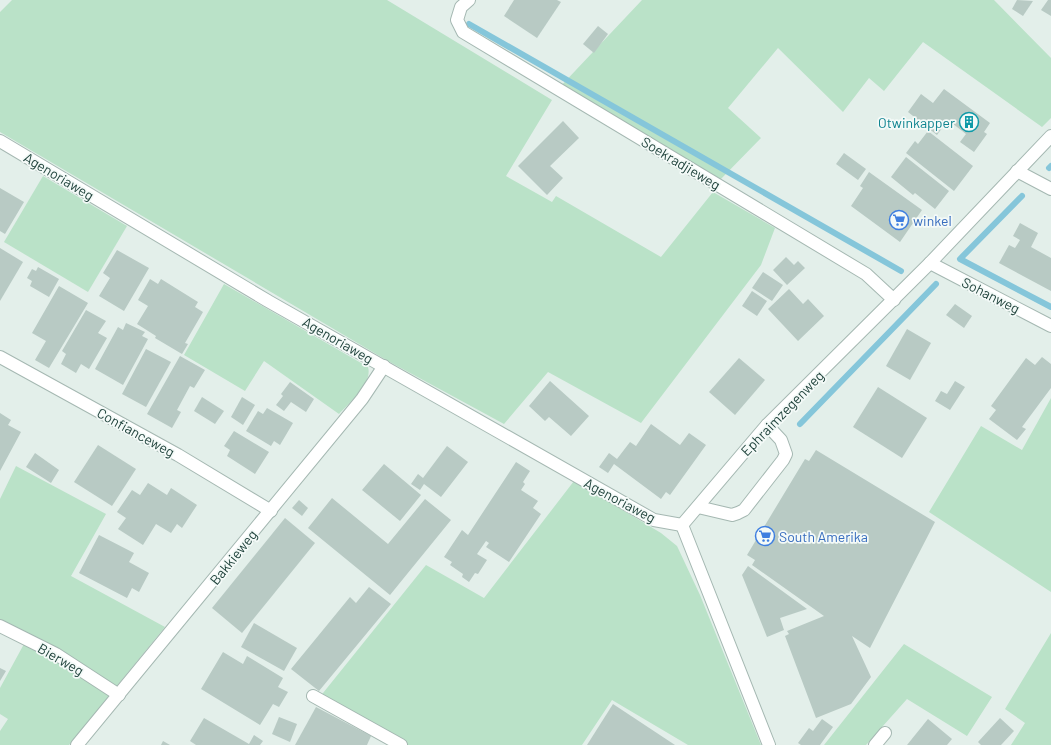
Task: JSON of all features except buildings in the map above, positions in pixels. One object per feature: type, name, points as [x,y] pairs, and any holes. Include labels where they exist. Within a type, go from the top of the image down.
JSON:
[{"type":"street","name":"Soekradjieweg","points":[[469,0],[461,7],[458,20],[463,32],[866,274],[894,300]]},
{"type":"street","name":"Ephraimzegenweg","points":[[682,525],[767,425],[894,300],[1051,136]]},
{"type":"street","name":"Agenoriaweg","points":[[0,141],[262,297],[654,520],[682,525]]},
{"type":"street","points":[[1017,171],[1051,189]]},
{"type":"street","name":"Sohanweg","points":[[930,263],[1051,326]]},
{"type":"street","name":"Confianceweg","points":[[0,357],[178,455],[271,511]]},
{"type":"street","name":"Bakkieweg","points":[[77,745],[271,511],[362,398],[384,366]]},
{"type":"street","points":[[698,507],[732,515],[744,510],[786,454],[781,440],[767,425]]},
{"type":"street","points":[[682,525],[769,745]]},
{"type":"street","name":"Bierweg","points":[[0,626],[56,654],[120,695]]},
{"type":"street","points":[[313,696],[401,745]]},
{"type":"street","points":[[875,745],[885,733]]},
{"type":"green space","points":[[12,0],[387,0],[552,100],[506,176],[552,202],[556,196],[661,257],[713,192],[775,228],[761,265],[641,423],[548,372],[504,424],[388,361],[0,132],[0,12]]},
{"type":"green space","points":[[642,0],[994,0],[1051,58],[1051,118],[1042,127],[923,42],[884,91],[869,78],[843,112],[778,48],[728,108],[761,138],[719,181],[559,88]]},
{"type":"green space","points":[[43,176],[127,226],[88,292],[4,242]]},
{"type":"green space","points":[[224,284],[368,367],[369,373],[364,386],[339,414],[264,361],[245,391],[184,355]]},
{"type":"green space","points":[[1051,398],[1051,592],[929,512],[981,426],[1022,450]]},
{"type":"green space","points":[[16,466],[106,514],[71,576],[165,627],[116,687],[0,621],[0,499]]},
{"type":"green space","points":[[574,481],[661,533],[677,546],[700,595],[761,745],[688,745],[612,700],[582,745],[401,745],[319,698],[426,565],[484,598]]},
{"type":"green space","points":[[1051,633],[1051,745],[1011,745],[1025,723],[1005,709]]},
{"type":"green space","points":[[24,644],[54,658],[111,694],[69,745],[0,745],[0,731],[8,719],[0,714],[0,688]]},
{"type":"green space","points":[[904,644],[992,697],[967,736],[907,699],[866,745],[824,745]]},
{"type":"waterway","points":[[469,24],[901,271]]},
{"type":"waterway","points":[[1022,196],[960,259],[1051,307]]},
{"type":"waterway","points":[[800,424],[936,284]]},
{"type":"place","name":"Otwinkapper","points":[[969,122]]},
{"type":"place","name":"winkel","points":[[899,220]]},
{"type":"place","name":"South Amerika","points":[[765,536]]}]
